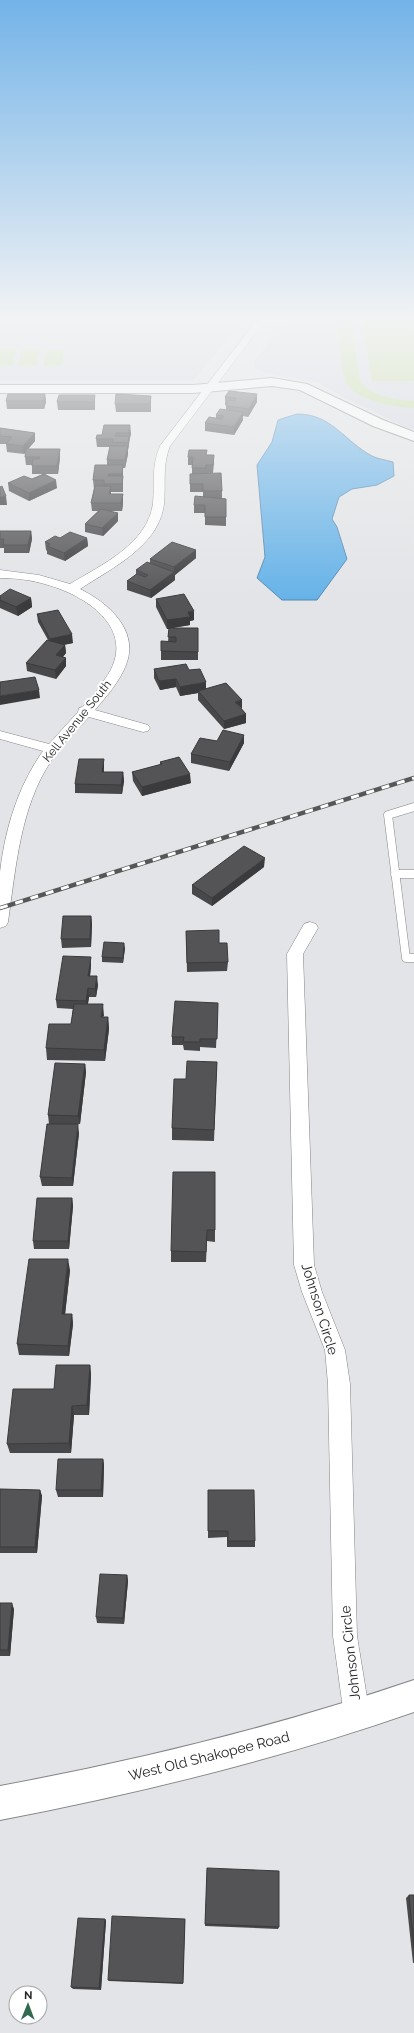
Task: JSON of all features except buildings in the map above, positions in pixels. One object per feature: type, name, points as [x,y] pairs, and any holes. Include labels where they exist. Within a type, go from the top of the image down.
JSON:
[{"type":"street","points":[[71,589],[131,550],[146,535],[156,520],[159,505],[159,462],[165,446],[191,412]]},
{"type":"street","points":[[356,412],[414,437]]},
{"type":"street","name":"Kell Avenue South","points":[[0,574],[33,578],[71,589],[89,598],[105,610],[117,624],[122,639],[123,655],[117,671],[106,688],[84,711],[44,760],[28,792],[21,812],[4,876],[0,922]]},
{"type":"street","points":[[84,711],[144,728]]},
{"type":"street","points":[[0,735],[52,749]]},
{"type":"street","name":"Johnson Circle","points":[[310,928],[295,954],[304,1265],[312,1292],[335,1350],[339,1384],[345,1636],[357,1716]]},
{"type":"street","name":"West Old Shakopee Road","points":[[0,1803],[89,1787],[257,1745],[357,1716],[414,1696]]},
{"type":"lane","points":[[414,807],[388,815],[406,958],[414,958]]},
{"type":"lane","points":[[395,874],[414,874]]},
{"type":"shaded area","points":[[374,412],[414,412],[414,429],[407,428]]},
{"type":"water","points":[[297,414],[320,418],[337,429],[362,450],[379,459],[393,462],[394,476],[377,485],[352,489],[339,497],[332,519],[337,527],[347,559],[317,600],[282,600],[257,578],[265,557],[257,465],[272,442],[278,420]]},
{"type":"railway","points":[[0,908],[414,778]]}]
